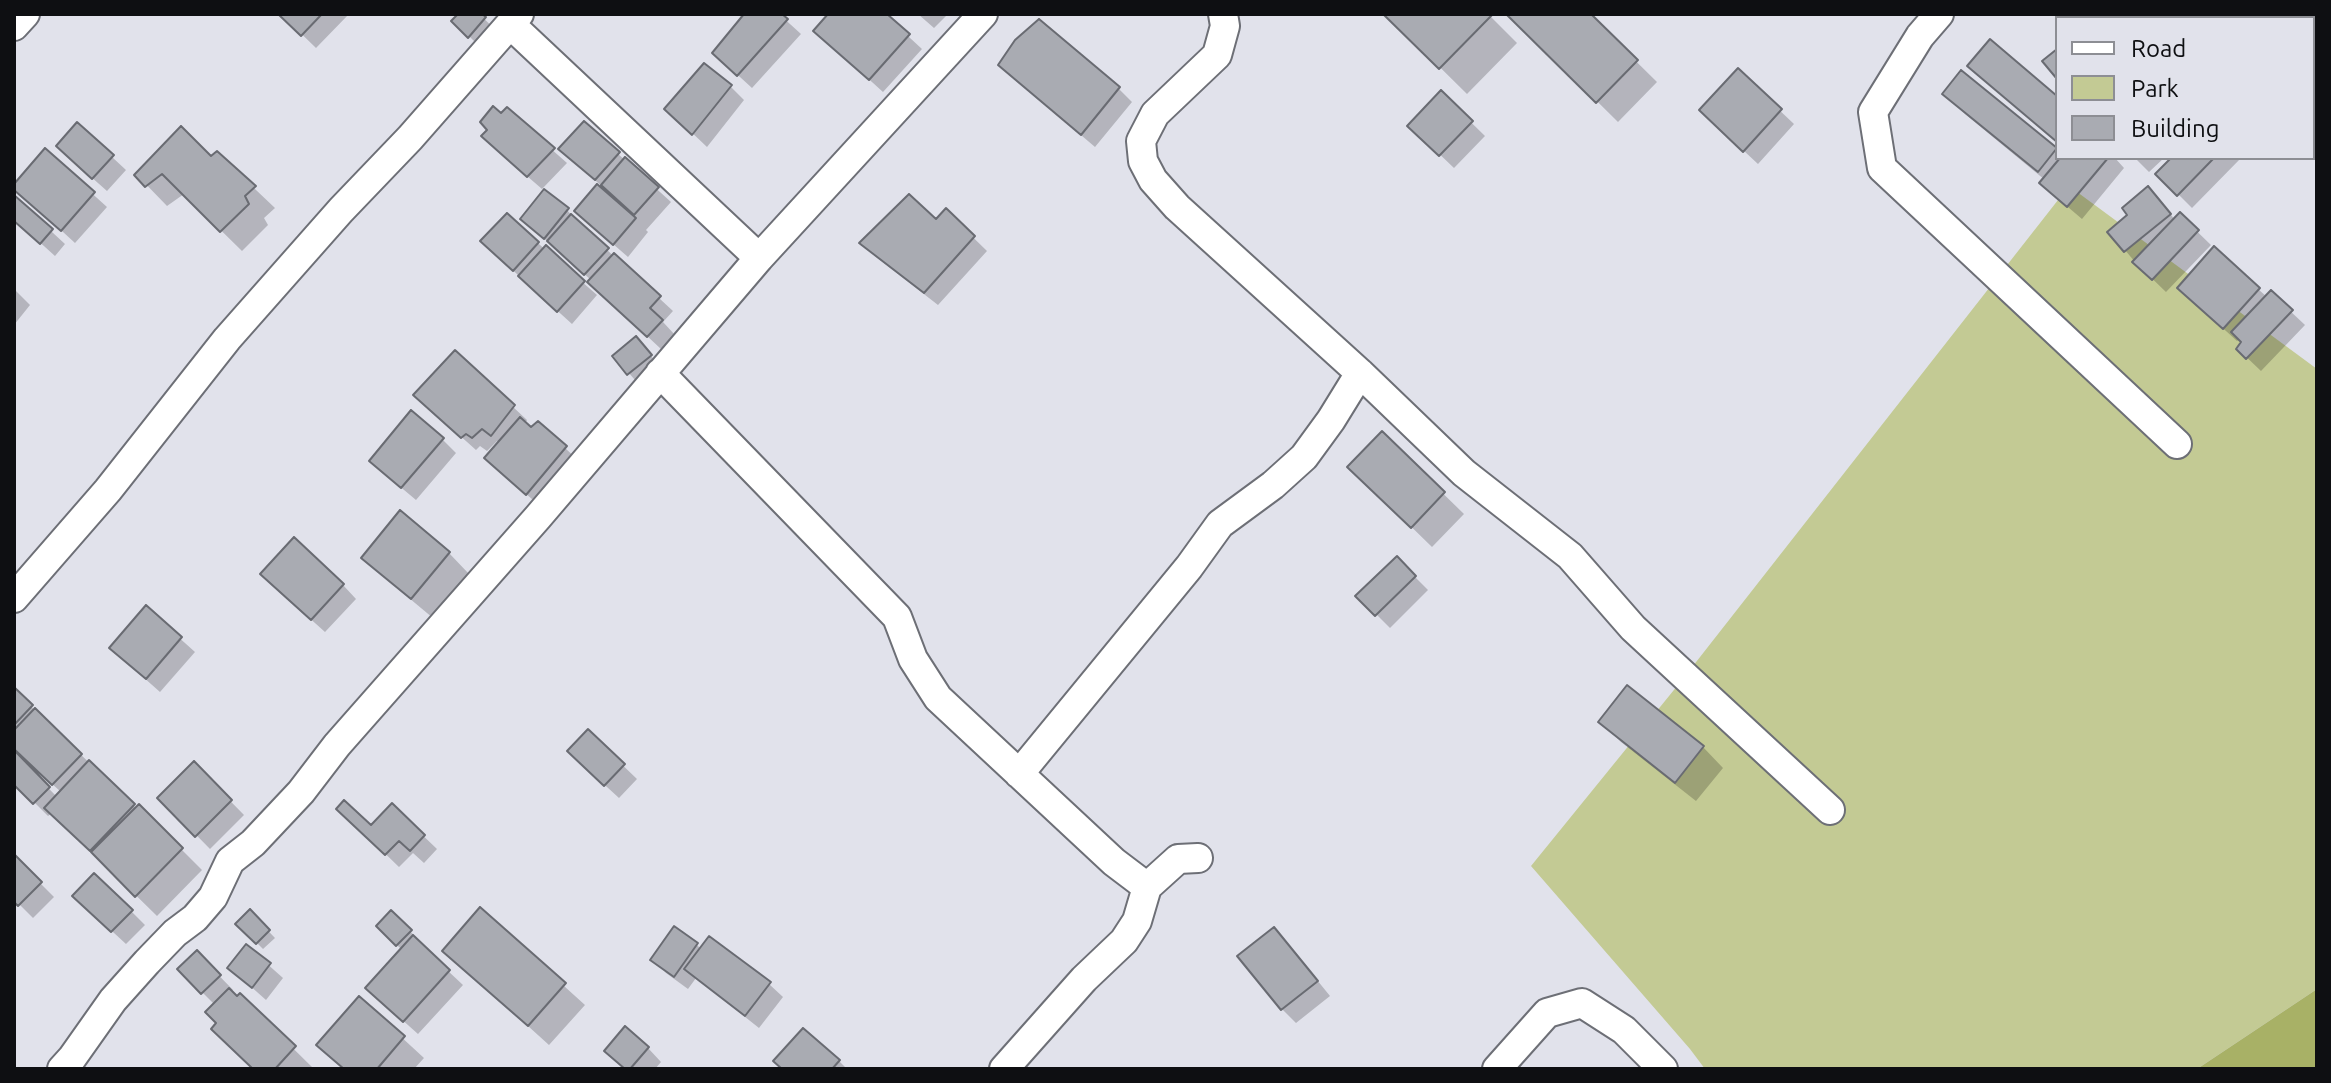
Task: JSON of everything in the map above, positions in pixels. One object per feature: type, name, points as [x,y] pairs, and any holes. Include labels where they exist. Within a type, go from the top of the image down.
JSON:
[{"type":"street","points":[[14,26],[25,14]]},
{"type":"street","points":[[62,1069],[113,1000],[213,897],[230,861],[253,843],[301,792],[337,745],[538,517],[759,258],[983,14]]},
{"type":"street","points":[[1223,14],[1225,26],[1217,55],[1155,114],[1141,141],[1143,161],[1153,180],[1177,207],[1360,373],[1464,473],[1570,556],[1633,628],[1830,810]]},
{"type":"street","points":[[1939,14],[1920,36],[1873,112],[1882,168],[2177,444]]},
{"type":"street","points":[[14,598],[108,490],[227,339],[515,19],[759,258]]},
{"type":"street","points":[[660,373],[897,617],[913,659],[938,698],[1114,862],[1147,887]]},
{"type":"street","points":[[1019,774],[1189,567],[1220,524],[1273,485],[1304,457],[1360,373]]},
{"type":"street","points":[[1004,1069],[1084,979],[1124,941],[1137,921],[1147,887],[1178,859],[1198,858]]},
{"type":"street","points":[[1497,1069],[1547,1013],[1582,1003],[1624,1030],[1663,1069]]},
{"type":"green space","points":[[2069,186],[2317,369],[2317,989],[2197,1069],[1705,1069],[1531,866],[1682,680]]},
{"type":"green space","points":[[2317,989],[2317,1069],[2197,1069]]},
{"type":"building","points":[[278,14],[322,14],[301,36]]},
{"type":"building","points":[[458,14],[482,14],[486,17],[468,38],[451,21]]},
{"type":"building","points":[[744,14],[782,14],[788,19],[737,76],[712,53]]},
{"type":"building","points":[[828,14],[887,14],[910,34],[869,80],[813,31]]},
{"type":"building","points":[[1383,14],[1491,14],[1492,15],[1439,69]]},
{"type":"building","points":[[1506,14],[1591,14],[1638,60],[1596,103]]},
{"type":"building","points":[[2212,14],[2214,16],[2191,16]]},
{"type":"building","points":[[1039,19],[1120,87],[1081,135],[998,65],[1015,40]]},
{"type":"building","points":[[1990,39],[2055,94],[2055,140],[1967,66]]},
{"type":"building","points":[[2055,51],[2055,77],[2042,61]]},
{"type":"building","points":[[704,63],[732,85],[692,135],[664,109]]},
{"type":"building","points":[[1738,68],[1782,109],[1743,152],[1699,110]]},
{"type":"building","points":[[1961,70],[2055,146],[2055,151],[2038,172],[1942,94]]},
{"type":"building","points":[[1441,90],[1473,121],[1439,156],[1407,126]]},
{"type":"building","points":[[493,106],[501,113],[507,107],[555,148],[527,177],[481,136],[487,130],[480,122]]},
{"type":"building","points":[[584,121],[620,152],[595,180],[558,149]]},
{"type":"building","points":[[77,122],[114,155],[92,179],[56,146]]},
{"type":"building","points":[[181,126],[211,156],[217,151],[256,186],[245,196],[249,204],[220,232],[162,174],[145,187],[134,175]]},
{"type":"building","points":[[45,148],[95,192],[61,231],[14,190],[14,184]]},
{"type":"building","points":[[625,157],[659,187],[634,215],[601,185]]},
{"type":"building","points":[[2058,160],[2106,160],[2067,207],[2039,183]]},
{"type":"building","points":[[2169,160],[2212,160],[2177,196],[2155,174]]},
{"type":"building","points":[[597,184],[636,218],[613,245],[574,211]]},
{"type":"building","points":[[2148,186],[2171,214],[2124,252],[2107,232],[2127,215],[2122,208]]},
{"type":"building","points":[[544,189],[569,208],[544,239],[520,219]]},
{"type":"building","points":[[909,194],[936,219],[946,208],[975,236],[924,293],[859,243]]},
{"type":"building","points":[[14,195],[53,229],[40,244],[14,221]]},
{"type":"building","points":[[2180,212],[2199,230],[2152,280],[2132,262]]},
{"type":"building","points":[[507,213],[539,242],[513,271],[480,241]]},
{"type":"building","points":[[571,214],[609,248],[584,275],[547,241]]},
{"type":"building","points":[[546,245],[585,281],[557,312],[518,276]]},
{"type":"building","points":[[2214,246],[2260,288],[2223,329],[2177,288]]},
{"type":"building","points":[[614,253],[661,296],[650,308],[663,320],[647,337],[587,282]]},
{"type":"building","points":[[2271,290],[2293,310],[2246,359],[2236,349],[2241,342],[2231,332]]},
{"type":"building","points":[[636,336],[652,355],[627,375],[612,356]]},
{"type":"building","points":[[455,350],[515,405],[491,436],[482,429],[472,438],[466,434],[461,438],[413,395]]},
{"type":"building","points":[[411,410],[444,438],[401,488],[369,461]]},
{"type":"building","points":[[520,417],[531,427],[538,421],[567,446],[526,495],[484,458]]},
{"type":"building","points":[[1382,431],[1445,492],[1411,528],[1347,467]]},
{"type":"building","points":[[400,510],[450,552],[411,599],[361,558]]},
{"type":"building","points":[[294,537],[344,584],[311,620],[260,574]]},
{"type":"building","points":[[1397,556],[1416,576],[1375,616],[1355,596]]},
{"type":"building","points":[[146,605],[182,637],[146,679],[109,648]]},
{"type":"building","points":[[1627,685],[1704,746],[1675,783],[1598,722]]},
{"type":"building","points":[[14,687],[33,705],[14,725]]},
{"type":"building","points":[[35,708],[82,754],[52,785],[14,749],[14,730]]},
{"type":"building","points":[[588,729],[625,764],[604,786],[567,751]]},
{"type":"building","points":[[14,750],[50,787],[33,804],[14,785]]},
{"type":"building","points":[[89,760],[135,804],[90,851],[44,808]]},
{"type":"building","points":[[194,761],[232,800],[195,837],[157,798]]},
{"type":"building","points":[[344,800],[371,825],[392,803],[425,835],[410,851],[399,841],[385,855],[336,809]]},
{"type":"building","points":[[139,804],[183,848],[135,897],[91,852]]},
{"type":"building","points":[[14,854],[42,882],[18,906],[14,902]]},
{"type":"building","points":[[94,873],[133,910],[111,932],[72,896]]},
{"type":"building","points":[[480,907],[566,983],[528,1026],[442,951]]},
{"type":"building","points":[[250,909],[270,930],[256,944],[235,924]]},
{"type":"building","points":[[391,910],[412,930],[396,946],[376,926]]},
{"type":"building","points":[[674,926],[698,943],[674,977],[650,960]]},
{"type":"building","points":[[1274,927],[1318,981],[1281,1010],[1237,956]]},
{"type":"building","points":[[413,935],[450,970],[403,1022],[365,988]]},
{"type":"building","points":[[709,936],[771,982],[745,1016],[684,969]]},
{"type":"building","points":[[246,944],[271,963],[252,988],[227,968]]},
{"type":"building","points":[[197,950],[221,975],[201,994],[177,969]]},
{"type":"building","points":[[229,988],[237,996],[240,993],[296,1046],[275,1069],[253,1069],[211,1029],[216,1023],[205,1012]]},
{"type":"building","points":[[359,996],[405,1036],[377,1069],[344,1069],[316,1045]]},
{"type":"building","points":[[625,1026],[649,1047],[630,1069],[625,1069],[604,1051]]},
{"type":"building","points":[[803,1028],[840,1060],[832,1069],[782,1069],[773,1061]]}]
